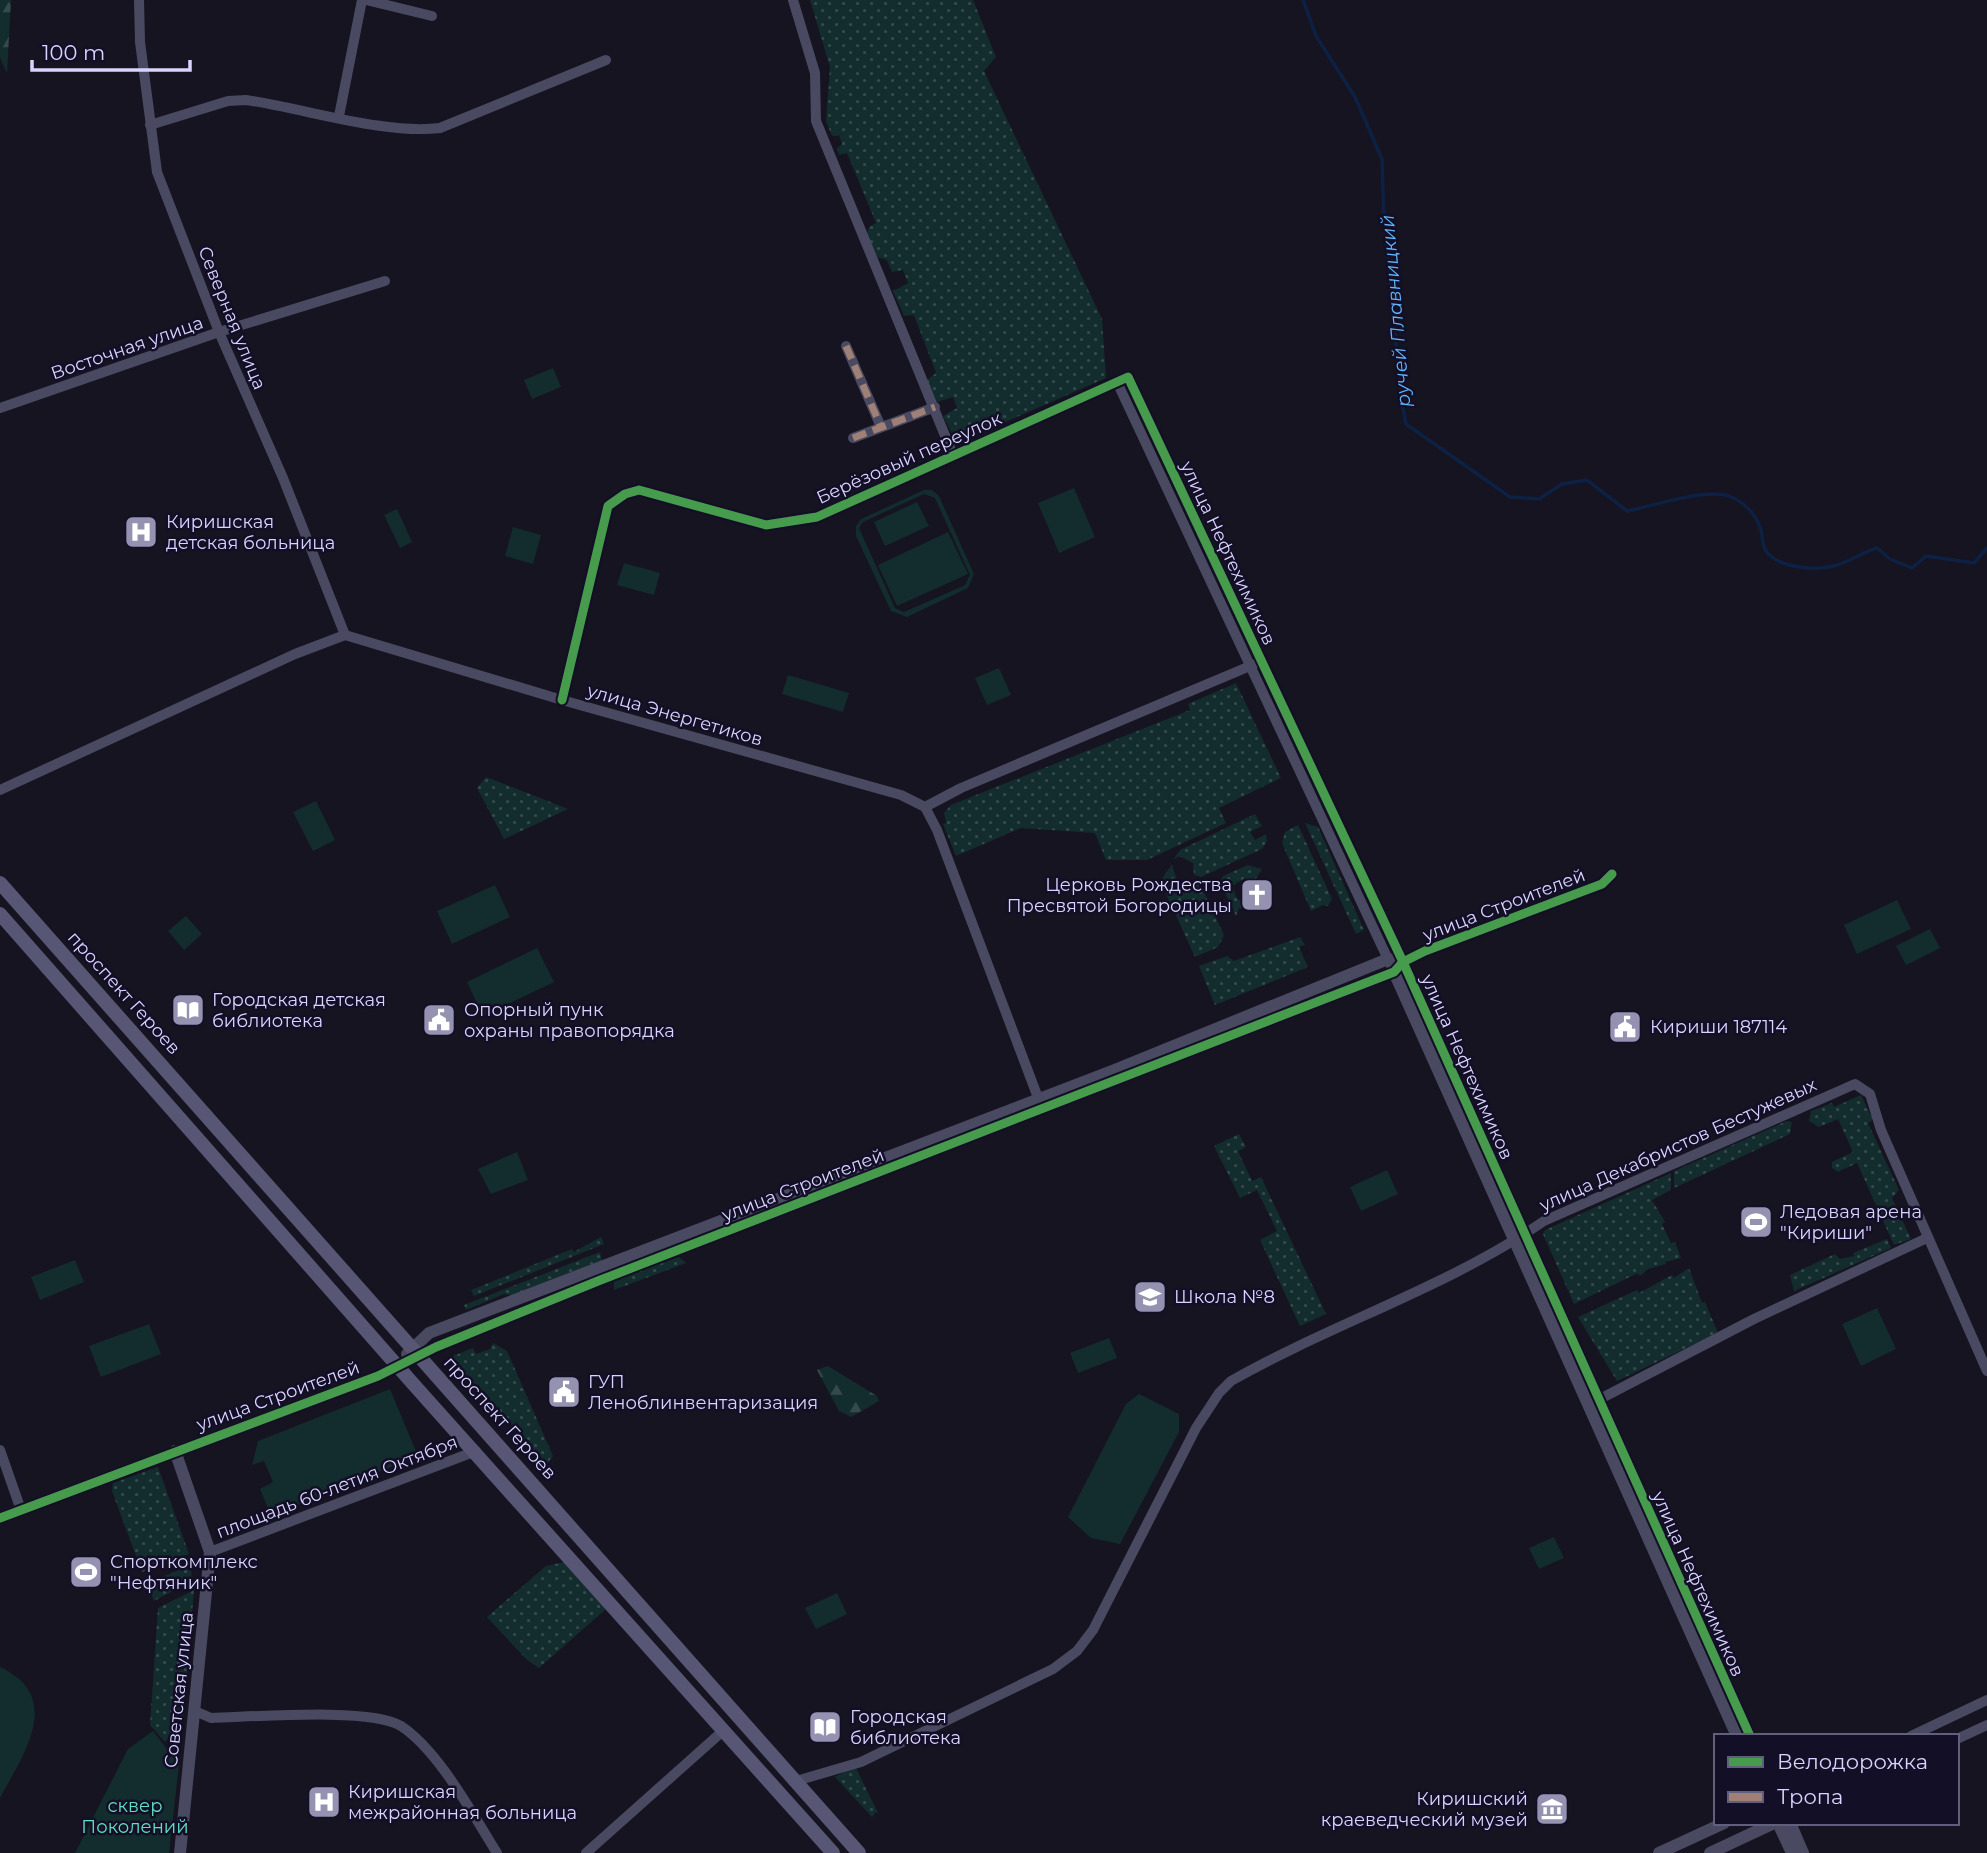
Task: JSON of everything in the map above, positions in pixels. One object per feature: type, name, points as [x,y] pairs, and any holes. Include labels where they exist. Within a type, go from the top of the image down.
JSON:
[{"type":"main road","name":"проспект Героев","points":[[0,883],[859,1853]]},
{"type":"main road","points":[[0,914],[397,1365],[833,1853]]},
{"type":"street","name":"Северная улица","points":[[139,0],[140,42],[157,172],[219,332],[283,478],[345,635]]},
{"type":"street","points":[[339,116],[364,0],[432,16]]},
{"type":"street","points":[[793,0],[815,73],[817,121],[953,455]]},
{"type":"street","points":[[150,125],[228,101],[246,100],[388,127],[423,130],[440,128],[606,60]]},
{"type":"street","name":"Восточная улица","points":[[0,408],[219,332],[385,281]]},
{"type":"street","points":[[846,346],[881,427]]},
{"type":"street","points":[[1123,380],[1251,667],[1520,1238],[1736,1734]]},
{"type":"street","name":"Берёзовый переулок","points":[[562,700],[608,506],[625,494],[639,490],[766,525],[802,521],[817,517],[1123,380]]},
{"type":"street","name":"улица Нефтехимиков","points":[[1123,380],[1262,662],[1404,962],[1520,1238],[1598,1400],[1749,1734]]},
{"type":"street","points":[[853,438],[935,407]]},
{"type":"street","points":[[0,790],[295,654],[345,635]]},
{"type":"street","name":"улица Энергетиков","points":[[345,635],[562,700],[901,795],[925,807]]},
{"type":"street","points":[[1041,1104],[925,807],[961,788],[1262,662]]},
{"type":"street","name":"улица Строителей","points":[[1041,1104],[1394,972],[1404,962],[1602,884],[1612,874]]},
{"type":"street","points":[[1388,959],[1404,962]]},
{"type":"street","name":"улица Строителей","points":[[0,1518],[378,1376],[416,1352],[1041,1104],[1388,959]]},
{"type":"street","name":"улица Декабристов Бестужевых","points":[[796,1781],[860,1762],[1044,1674],[1077,1651],[1093,1630],[1196,1428],[1219,1393],[1231,1381],[1335,1327],[1498,1253],[1544,1221],[1855,1084],[1870,1094],[1878,1121],[1927,1238]]},
{"type":"street","points":[[1598,1400],[1754,1320],[1927,1238],[1987,1371]]},
{"type":"street","points":[[0,1450],[21,1510]]},
{"type":"street","name":"Советская улица","points":[[175,1451],[210,1552],[180,1853]]},
{"type":"street","name":"площадь 60-летия Октября","points":[[210,1552],[476,1451]]},
{"type":"street","points":[[1914,1734],[1987,1700]]},
{"type":"street","points":[[195,1711],[211,1717],[371,1716],[399,1724],[418,1739],[448,1778],[497,1853]]},
{"type":"street","points":[[1959,1738],[1987,1725]]},
{"type":"street","points":[[586,1853],[724,1730]]},
{"type":"street","points":[[1659,1853],[1720,1825]]},
{"type":"street","points":[[1710,1853],[1772,1825]]},
{"type":"street","points":[[1777,1825],[1793,1853]]},
{"type":"street","points":[[1791,1825],[1803,1853]]},
{"type":"green space","points":[[0,0],[11,0],[7,73],[0,58]]},
{"type":"green space","points":[[810,0],[973,0],[996,57],[984,71],[1102,319],[1106,378],[957,443],[943,416],[957,408],[953,397],[937,402],[927,380],[936,373],[914,315],[904,316],[893,291],[908,283],[903,270],[892,272],[887,260],[877,257],[867,234],[869,227],[876,223],[847,153],[839,155],[837,148],[842,144],[839,135],[832,136],[826,121],[830,67]]},
{"type":"green space","points":[[553,368],[561,387],[532,399],[524,380]]},
{"type":"green space","points":[[1074,488],[1095,537],[1059,553],[1038,503]]},
{"type":"green space","points":[[924,490],[932,490],[939,496],[974,574],[968,588],[907,617],[891,611],[856,536],[856,526],[861,519]],"holes":[[[924,494],[935,498],[970,575],[965,585],[904,612],[895,608],[859,528],[863,522]]]},
{"type":"green space","points":[[917,502],[929,526],[885,546],[874,522]]},
{"type":"green space","points":[[397,509],[412,542],[400,548],[384,515]]},
{"type":"green space","points":[[513,527],[541,535],[533,564],[505,556]]},
{"type":"green space","points":[[948,532],[968,574],[897,606],[878,565]]},
{"type":"green space","points":[[624,563],[660,573],[654,595],[617,585]]},
{"type":"green space","points":[[999,668],[1011,695],[987,705],[975,678]]},
{"type":"green space","points":[[788,675],[849,693],[843,712],[782,694]]},
{"type":"green space","points":[[1236,683],[1281,778],[1219,808],[1226,823],[1147,860],[1106,860],[1095,833],[1021,828],[956,856],[943,824],[946,823],[944,813],[951,805],[1190,710],[1188,704]]},
{"type":"green space","points":[[486,777],[568,809],[504,839],[477,788]]},
{"type":"green space","points":[[316,801],[335,840],[313,851],[293,812]]},
{"type":"green space","points":[[1255,814],[1262,826],[1250,832],[1255,840],[1266,834],[1267,841],[1262,849],[1201,877],[1194,875],[1193,863],[1179,856],[1173,860],[1180,850]]},
{"type":"green space","points":[[1305,823],[1318,827],[1364,930],[1356,934]]},
{"type":"green space","points":[[1298,825],[1332,899],[1328,906],[1323,905],[1311,911],[1282,843],[1285,832]]},
{"type":"green space","points":[[1172,865],[1178,883],[1200,884],[1224,935],[1218,947],[1195,957],[1160,881]]},
{"type":"green space","points":[[1248,865],[1262,869],[1254,882],[1245,878],[1232,886],[1237,899],[1243,902],[1242,909],[1239,908],[1236,916],[1220,882],[1223,876]]},
{"type":"green space","points":[[495,885],[510,917],[452,944],[437,911]]},
{"type":"green space","points":[[1897,900],[1911,929],[1857,954],[1844,925]]},
{"type":"green space","points":[[186,916],[202,934],[184,950],[168,931]]},
{"type":"green space","points":[[1930,929],[1940,948],[1906,965],[1896,946]]},
{"type":"green space","points":[[1300,937],[1305,945],[1299,947],[1308,967],[1215,1005],[1199,966],[1227,956],[1234,961]]},
{"type":"green space","points":[[537,948],[554,982],[483,1016],[467,982]]},
{"type":"green space","points":[[1861,1095],[1873,1120],[1868,1123],[1899,1190],[1892,1198],[1911,1239],[1894,1245],[1857,1163],[1838,1172],[1832,1168],[1832,1162],[1853,1152],[1838,1119],[1819,1127],[1809,1121],[1811,1111],[1832,1103],[1834,1107]]},
{"type":"green space","points":[[1787,1121],[1792,1122],[1790,1134],[1674,1188],[1674,1171]]},
{"type":"green space","points":[[1239,1134],[1246,1147],[1238,1151],[1252,1181],[1261,1177],[1326,1314],[1300,1326],[1260,1240],[1277,1231],[1257,1190],[1240,1198],[1214,1146]]},
{"type":"green space","points":[[517,1152],[528,1180],[491,1194],[478,1169]]},
{"type":"green space","points":[[1387,1170],[1398,1194],[1361,1211],[1350,1187]]},
{"type":"green space","points":[[1671,1173],[1671,1190],[1652,1200],[1665,1222],[1662,1224],[1671,1243],[1675,1242],[1681,1258],[1648,1269],[1640,1276],[1638,1273],[1574,1304],[1543,1234],[1545,1230]]},
{"type":"green space","points":[[601,1237],[604,1244],[474,1296],[471,1290],[572,1249],[574,1252]]},
{"type":"green space","points":[[1887,1239],[1891,1248],[1794,1291],[1790,1275],[1835,1254],[1840,1259],[1854,1256],[1853,1253]]},
{"type":"green space","points":[[600,1252],[602,1261],[515,1296],[504,1294],[466,1310],[464,1305]]},
{"type":"green space","points":[[679,1257],[686,1263],[614,1290],[614,1280]]},
{"type":"green space","points":[[75,1260],[84,1282],[40,1300],[31,1277]]},
{"type":"green space","points":[[1689,1268],[1702,1303],[1705,1302],[1718,1333],[1617,1381],[1578,1317],[1637,1290],[1639,1293],[1672,1275],[1674,1278]]},
{"type":"green space","points":[[1877,1308],[1896,1349],[1861,1366],[1842,1324]]},
{"type":"green space","points":[[149,1324],[161,1354],[101,1377],[89,1346]]},
{"type":"green space","points":[[1109,1338],[1117,1358],[1078,1373],[1070,1353]]},
{"type":"green space","points":[[493,1343],[507,1351],[553,1456],[547,1464],[455,1362],[453,1356],[473,1348],[476,1354],[490,1349]]},
{"type":"green space","points":[[828,1366],[877,1396],[879,1401],[851,1417],[839,1411],[817,1370]]},
{"type":"green space","points":[[390,1389],[418,1456],[271,1516],[260,1489],[273,1482],[264,1461],[252,1465],[258,1441]]},
{"type":"green space","points":[[1139,1394],[1179,1414],[1179,1432],[1120,1544],[1091,1538],[1068,1517],[1126,1404]]},
{"type":"green space","points":[[158,1467],[189,1554],[142,1572],[112,1491],[113,1483]]},
{"type":"green space","points":[[1554,1537],[1564,1558],[1539,1569],[1529,1548]]},
{"type":"green space","points":[[564,1562],[606,1609],[539,1668],[526,1659],[487,1617],[546,1566]]},
{"type":"green space","points":[[188,1566],[191,1568],[192,1581],[154,1601],[148,1583]]},
{"type":"green space","points":[[194,1590],[183,1721],[165,1742],[150,1725],[158,1608]]},
{"type":"green space","points":[[837,1593],[847,1614],[816,1629],[805,1608]]},
{"type":"green space","points":[[0,1667],[20,1679],[31,1694],[35,1710],[27,1746],[0,1798]]},
{"type":"green space","name":"сквер Поколений","points":[[153,1731],[179,1765],[169,1853],[75,1853],[128,1749]]},
{"type":"green space","points":[[856,1768],[879,1815],[876,1812],[872,1817],[835,1777]]},
{"type":"waterway","name":"ручей Плавницкий","points":[[1303,0],[1316,36],[1355,97],[1382,159],[1384,223],[1406,424],[1510,497],[1539,499],[1562,484],[1587,480],[1627,511],[1693,496],[1729,496],[1753,514],[1761,530],[1766,551],[1780,562],[1789,565],[1829,567],[1877,548],[1890,559],[1912,568],[1926,556],[1974,563],[1987,548]]},
{"type":"marked path","points":[[846,346],[881,427]]},
{"type":"marked path","points":[[853,438],[935,407]]},
{"type":"cycle path","points":[[562,700],[608,506],[625,494],[639,490],[766,525],[817,517],[1128,377],[1403,962],[1749,1734]]},
{"type":"cycle path","points":[[0,1518],[378,1376],[436,1347],[598,1281],[1394,972],[1403,962],[1425,951],[1602,884],[1612,874]]},
{"type":"place","name":"Киришская детская больница","points":[[141,532]]},
{"type":"place","name":"Церковь Рождества Пресвятой Богородицы","points":[[1257,895]]},
{"type":"place","name":"Городская детская библиотека","points":[[188,1010]]},
{"type":"place","name":"Опорный пунк охраны правопорядка","points":[[439,1020]]},
{"type":"place","name":"Кириши 187114","points":[[1625,1027]]},
{"type":"place","name":"Ледовая арена \"Кириши\"","points":[[1756,1222]]},
{"type":"place","name":"Школа №8","points":[[1150,1297]]},
{"type":"place","name":"ГУП Леноблинвентаризация","points":[[564,1392]]},
{"type":"place","name":"Спорткомплекс \"Нефтяник\"","points":[[86,1572]]},
{"type":"place","name":"Городская библиотека","points":[[825,1727]]},
{"type":"place","name":"Киришская межрайонная больница","points":[[324,1802]]},
{"type":"place","name":"Киришский краеведческий музей","points":[[1552,1809]]}]
